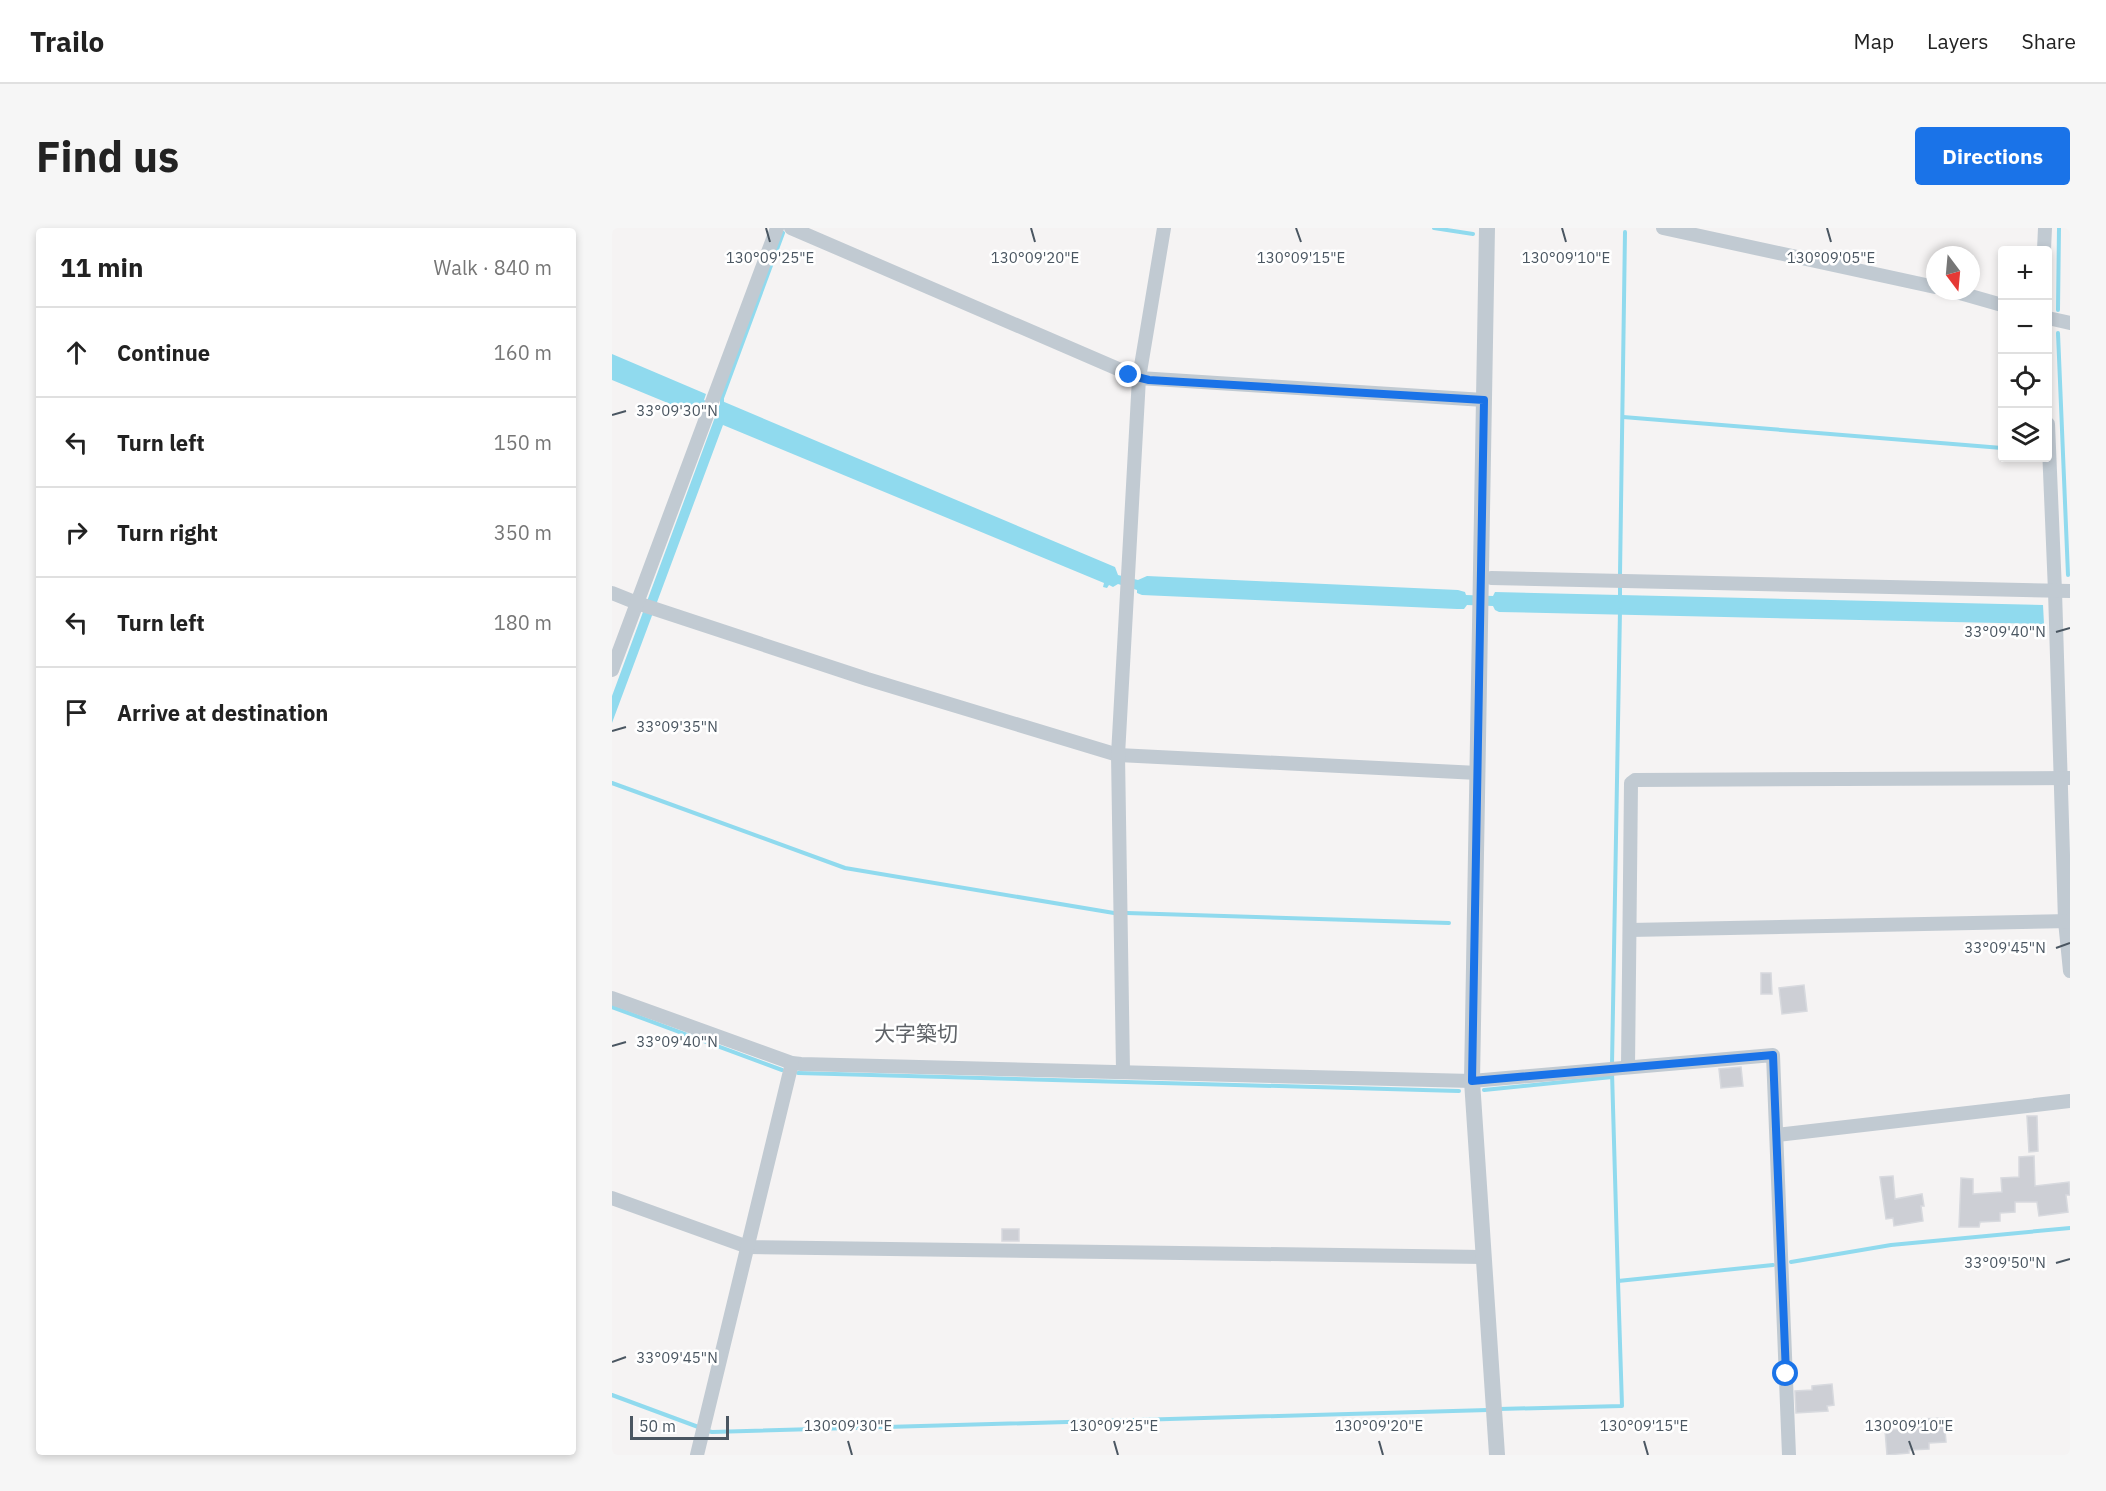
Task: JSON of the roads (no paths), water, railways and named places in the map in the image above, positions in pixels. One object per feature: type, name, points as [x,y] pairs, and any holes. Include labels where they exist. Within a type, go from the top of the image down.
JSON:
[{"type":"street","points":[[612,670],[646,606],[706,417],[777,228]]},
{"type":"street","points":[[791,228],[1138,378],[1484,400]]},
{"type":"street","points":[[1123,1071],[1118,755],[1138,378],[1164,228]]},
{"type":"street","points":[[1488,228],[1484,400],[1486,583],[1479,614],[1472,1081],[1497,1455]]},
{"type":"street","points":[[1663,228],[1926,285]]},
{"type":"street","points":[[2044,246],[2045,228]]},
{"type":"street","points":[[1980,299],[1998,304]]},
{"type":"street","points":[[2052,319],[2070,323]]},
{"type":"street","points":[[2051,462],[2063,591],[2056,614],[2065,778],[2070,971]]},
{"type":"street","points":[[1486,583],[2063,591]]},
{"type":"street","points":[[612,593],[867,679],[1118,755],[1478,773]]},
{"type":"street","points":[[1617,1068],[1630,930],[1630,783],[1635,780],[2065,778]]},
{"type":"street","points":[[1630,930],[2068,921]]},
{"type":"street","points":[[612,998],[792,1063],[1472,1081],[1773,1055],[1789,1455]]},
{"type":"street","points":[[697,1455],[792,1063]]},
{"type":"street","points":[[1776,1135],[2070,1101]]},
{"type":"street","points":[[612,1198],[748,1247],[1483,1257]]},
{"type":"water","points":[[612,354],[706,394],[704,400],[719,406],[722,401],[1115,567],[1118,575],[1138,580],[1147,576],[1458,590],[1465,592],[1466,595],[1493,596],[1495,592],[2043,605],[2044,624],[1499,612],[1493,606],[1467,605],[1464,609],[1457,609],[1142,595],[1137,593],[1137,590],[1118,584],[1113,587],[1109,585],[1107,588],[1103,587],[1104,583],[723,425],[612,723],[612,696],[715,417],[699,410],[697,415],[612,380]]},
{"type":"waterway","points":[[1434,228],[1473,234]]},
{"type":"waterway","points":[[2058,310],[2059,228]]},
{"type":"waterway","points":[[1620,574],[1625,232]]},
{"type":"waterway","points":[[722,404],[722,398],[783,233]]},
{"type":"waterway","points":[[2058,333],[2068,575]]},
{"type":"waterway","points":[[1623,417],[1998,448]]},
{"type":"waterway","points":[[1620,588],[1620,600]]},
{"type":"waterway","points":[[1612,1065],[1620,610]]},
{"type":"waterway","points":[[612,783],[845,868],[1114,913]]},
{"type":"waterway","points":[[1127,913],[1449,923]]},
{"type":"waterway","points":[[612,1007],[782,1070]]},
{"type":"waterway","points":[[1612,1072],[1618,1281],[1773,1265]]},
{"type":"waterway","points":[[798,1073],[1459,1091]]},
{"type":"waterway","points":[[1484,1090],[1612,1077]]},
{"type":"waterway","points":[[1791,1262],[1891,1245],[2070,1228]]},
{"type":"waterway","points":[[1499,1409],[1622,1406],[1618,1281]]},
{"type":"waterway","points":[[612,1395],[701,1428]]},
{"type":"waterway","points":[[708,1431],[1488,1410]]},
{"type":"district","name":"大字築切","points":[[916,1033]]}]
